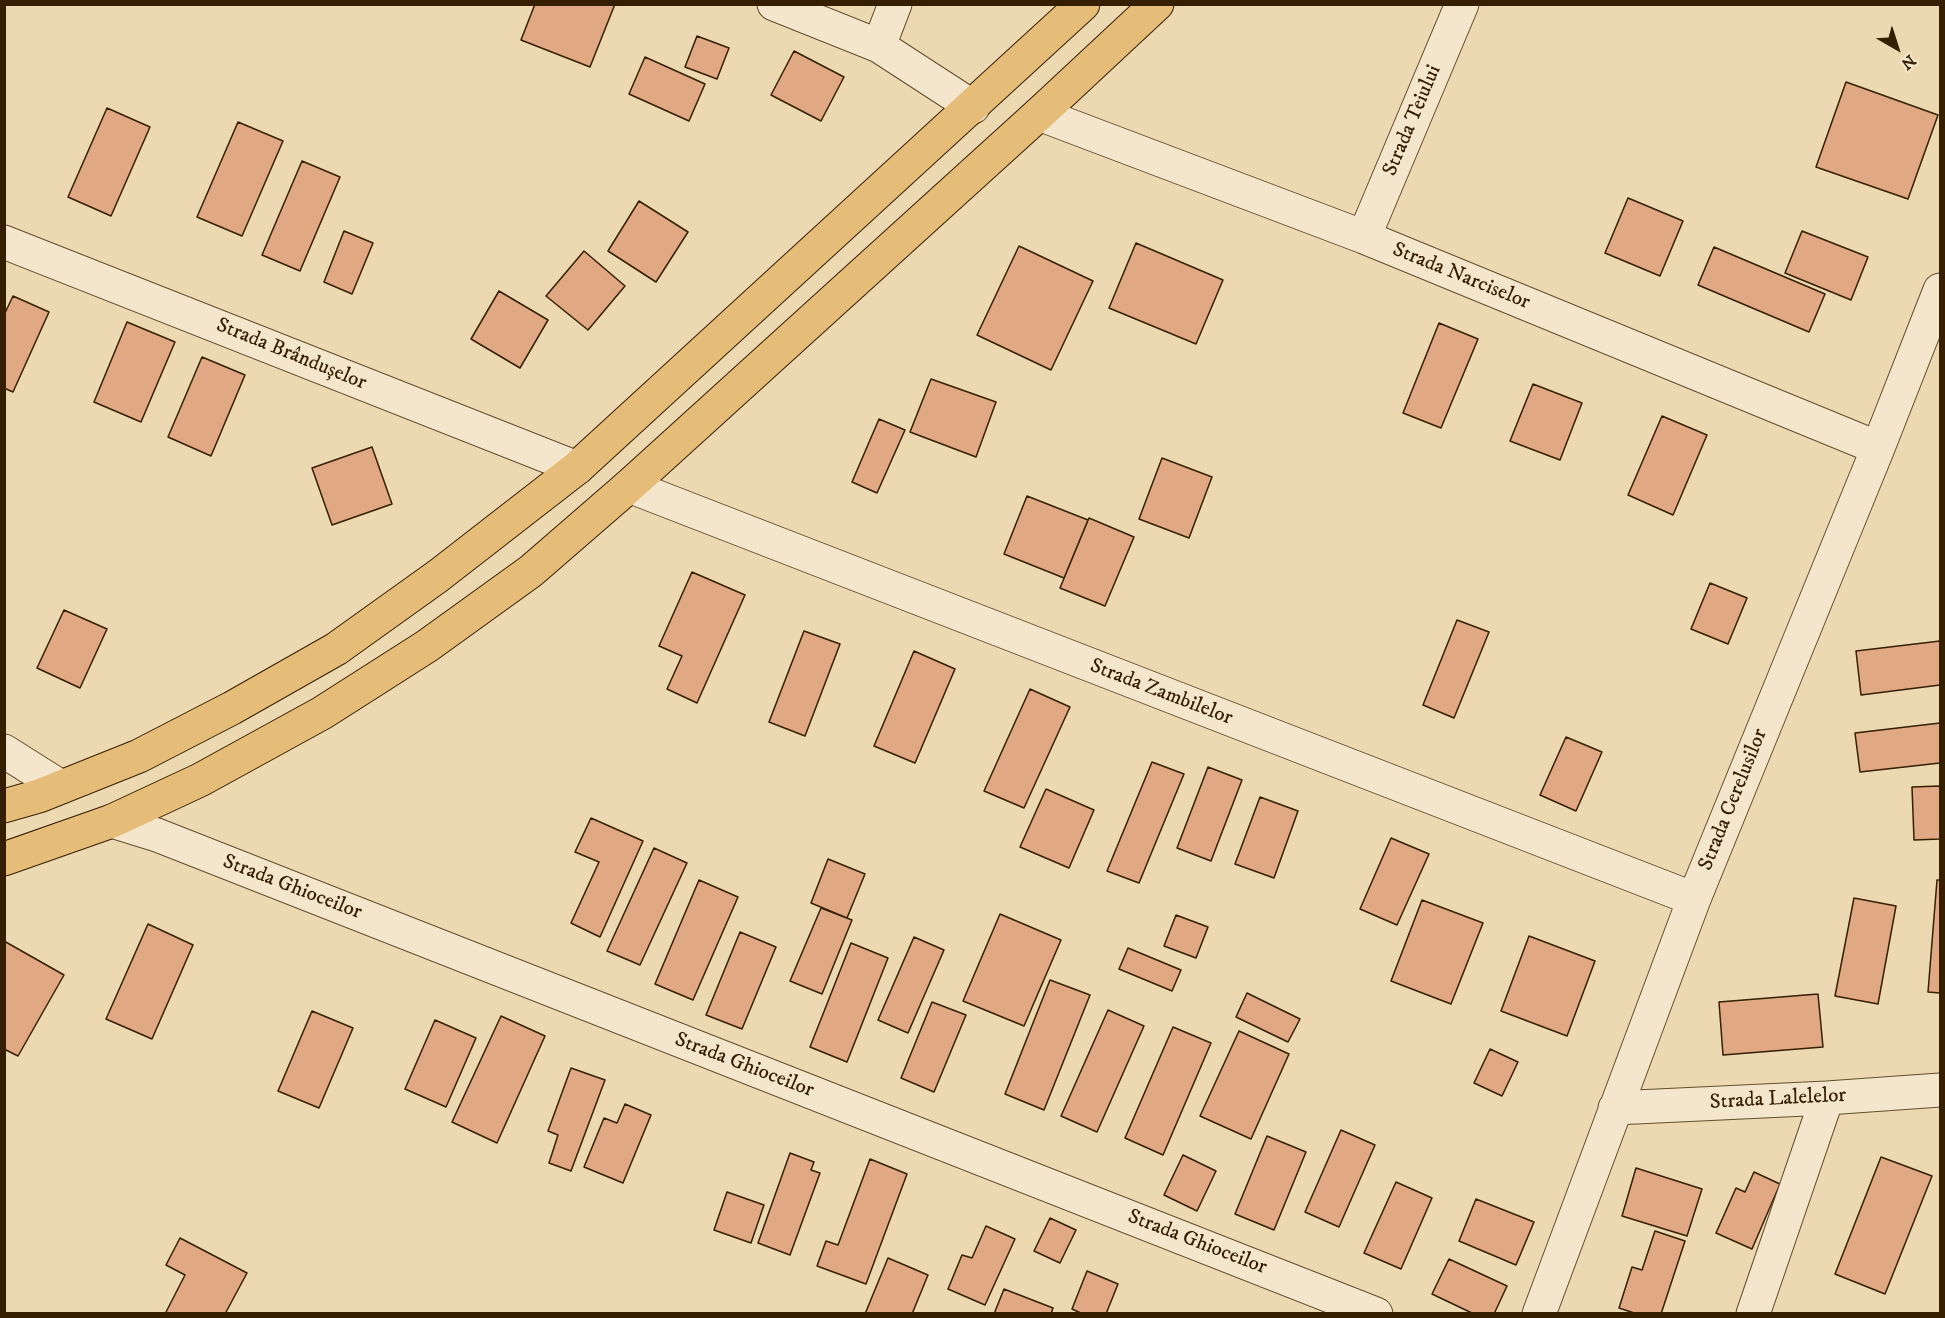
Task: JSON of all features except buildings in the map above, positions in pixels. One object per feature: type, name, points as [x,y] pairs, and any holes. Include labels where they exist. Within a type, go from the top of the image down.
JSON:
[{"type":"highway","points":[[4,806],[61,787],[139,756],[232,708],[336,649],[438,576],[577,468],[1083,4]]},
{"type":"highway","points":[[4,859],[112,821],[200,780],[322,713],[428,646],[531,571],[629,486],[1039,114],[1156,4]]},
{"type":"street","points":[[774,4],[879,46],[973,107]]},
{"type":"street","points":[[879,46],[895,4]]},
{"type":"street","name":"Strada Teiului","points":[[1364,237],[1462,4]]},
{"type":"street","name":"Strada Narciselor","points":[[1039,114],[1364,237],[1878,448]]},
{"type":"street","name":"Strada Brândușelor","points":[[4,242],[577,468]]},
{"type":"street","name":"Strada Cerelusilor","points":[[1539,1314],[1694,899],[1941,290]]},
{"type":"street","name":"Strada Zambilelor","points":[[629,486],[1694,899]]},
{"type":"street","points":[[4,751],[61,787]]},
{"type":"street","name":"Strada Ghioceilor","points":[[112,821],[157,835],[1376,1314]]},
{"type":"street","name":"Strada Lalelelor","points":[[1615,1108],[1941,1090]]},
{"type":"street","points":[[1754,1314],[1827,1098]]}]
